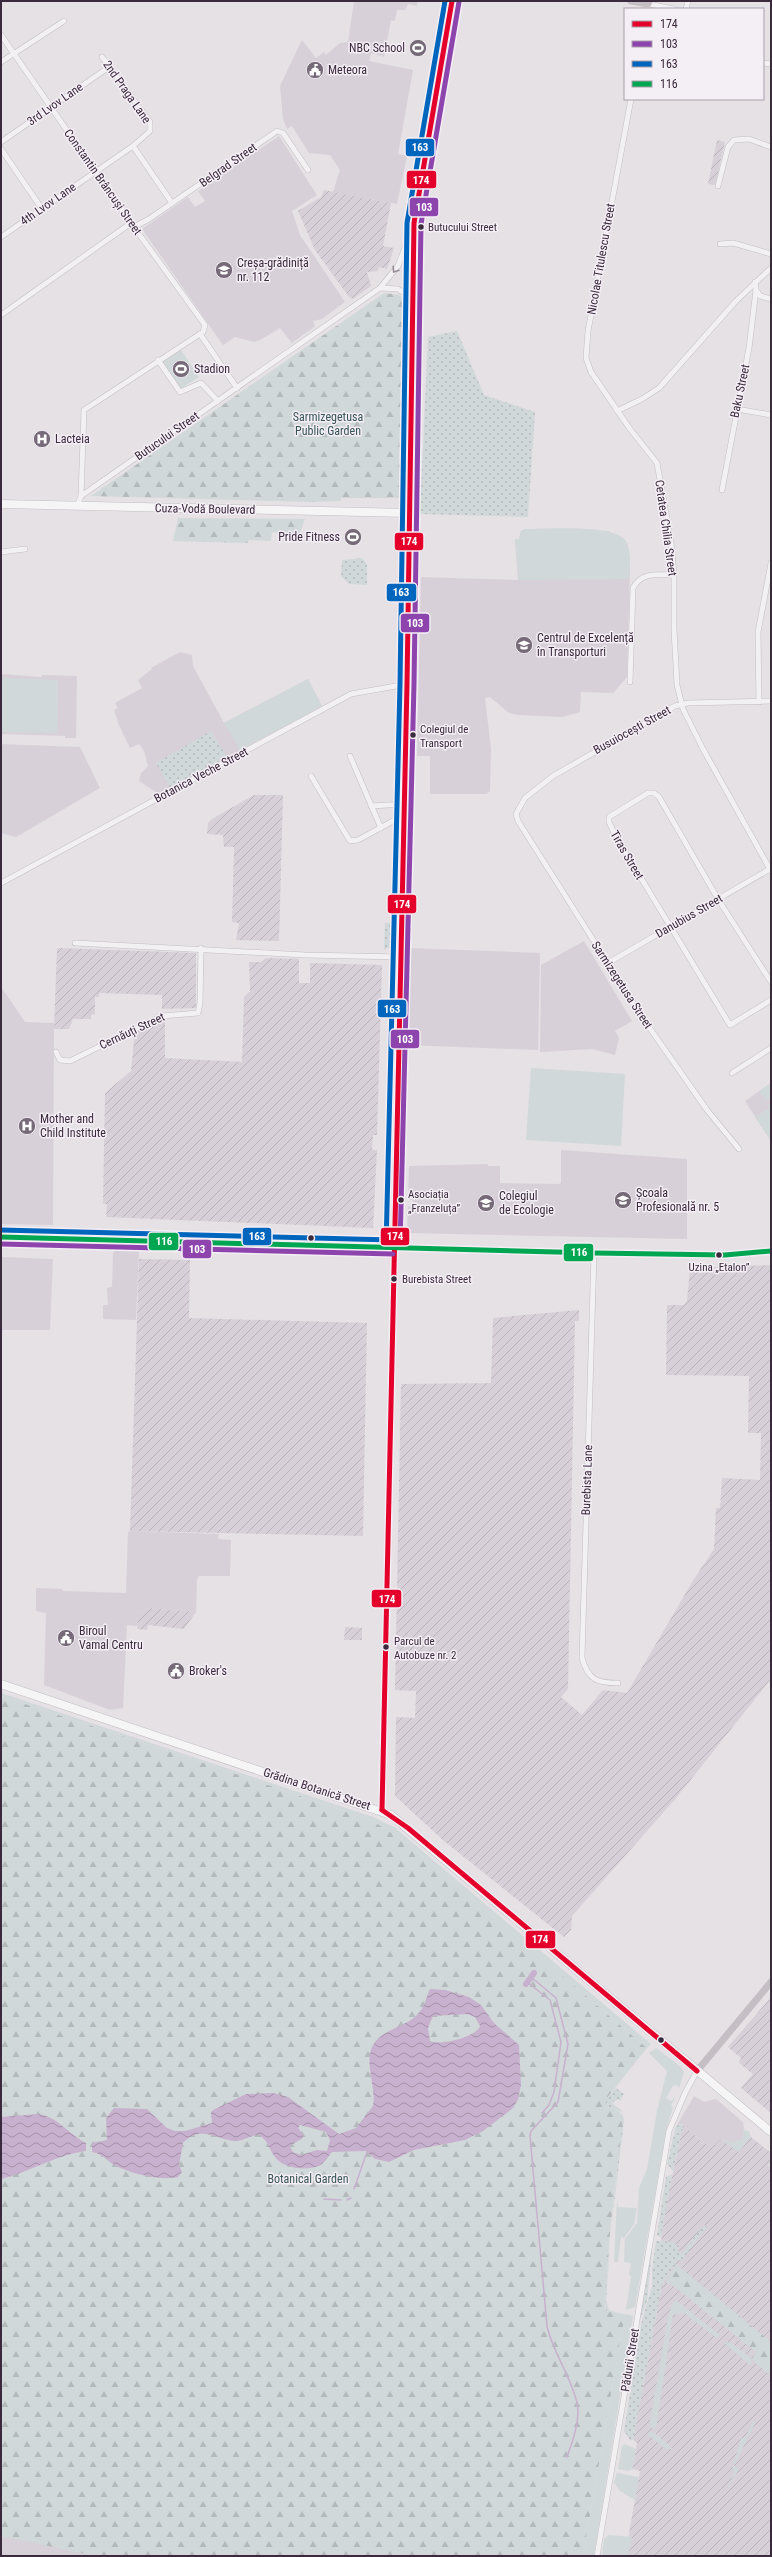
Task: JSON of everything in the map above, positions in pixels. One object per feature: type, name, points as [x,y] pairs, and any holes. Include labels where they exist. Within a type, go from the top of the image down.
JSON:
[{"type":"main road","points":[[382,1810],[393,1247],[407,684],[414,223],[452,1]]},
{"type":"main road","points":[[631,1],[648,5]]},
{"type":"main road","name":"Cuza-Vodă Boulevard","points":[[1,504],[409,513]]},
{"type":"main road","points":[[1,1237],[725,1255],[771,1251]]},
{"type":"main road","name":"Grădina Botanică Street","points":[[1,1684],[382,1810],[408,1828],[771,2132]]},
{"type":"main road","name":"Pădurii Street","points":[[697,2071],[771,1982]]},
{"type":"street","points":[[648,5],[668,8]]},
{"type":"street","points":[[1,62],[64,21]]},
{"type":"street","name":"Constantin Brâncuși Street","points":[[1,35],[132,225],[204,322],[205,328],[200,334]]},
{"type":"street","name":"2nd Praga Lane","points":[[102,57],[150,122],[151,127]]},
{"type":"street","name":"3rd Lvov Lane","points":[[1,142],[109,67]]},
{"type":"street","name":"Nicolae Titulescu Street","points":[[617,411],[591,372],[586,351],[631,100]]},
{"type":"street","name":"4th Lvov Lane","points":[[1,236],[133,146],[146,135],[151,127]]},
{"type":"street","name":"Belgrad Street","points":[[1,315],[132,225],[172,203],[278,130],[284,133],[308,170]]},
{"type":"street","points":[[718,186],[728,147],[734,140],[749,139],[771,147]]},
{"type":"street","points":[[133,146],[172,203]]},
{"type":"street","points":[[1,149],[42,209]]},
{"type":"street","name":"Butucului Street","points":[[81,496],[380,288],[398,266],[414,223]]},
{"type":"street","points":[[720,244],[733,243],[771,254]]},
{"type":"street","points":[[617,411],[642,399],[660,388],[755,282],[771,268]]},
{"type":"street","name":"Baku Street","points":[[722,490],[748,354],[756,290],[755,282]]},
{"type":"street","points":[[380,288],[398,289],[413,299]]},
{"type":"street","points":[[756,290],[760,296],[771,300]]},
{"type":"street","points":[[77,506],[81,496],[84,410],[158,360],[200,334],[237,388]]},
{"type":"street","points":[[158,360],[180,392],[201,383],[209,388],[218,401]]},
{"type":"street","points":[[737,409],[771,415]]},
{"type":"street","name":"Cetatea Chilia Street","points":[[617,411],[657,463],[671,542],[674,575],[676,672],[682,704],[703,749],[770,870]]},
{"type":"street","points":[[1,552],[25,549]]},
{"type":"street","points":[[760,702],[757,647],[770,577],[771,563]]},
{"type":"street","points":[[630,682],[634,588],[640,578],[646,576],[674,575]]},
{"type":"street","name":"Botanica Veche Street","points":[[1,883],[351,694],[407,684]]},
{"type":"street","name":"Busuiocești Street","points":[[516,814],[525,798],[553,776],[656,716],[682,704],[771,702]]},
{"type":"street","points":[[350,756],[381,828]]},
{"type":"street","points":[[310,776],[350,841],[358,840],[404,815]]},
{"type":"street","name":"Tiras Street","points":[[771,982],[718,899],[659,797],[654,792],[645,794],[612,814],[608,820],[730,1025],[771,1000]]},
{"type":"street","points":[[371,806],[404,804]]},
{"type":"street","name":"Sarmizegetusa Street","points":[[516,814],[518,821],[608,963],[686,1081],[739,1149]]},
{"type":"street","name":"Danubius Street","points":[[608,963],[670,926],[770,870]]},
{"type":"street","points":[[75,942],[305,955],[401,957]]},
{"type":"street","name":"Cernăuți Street","points":[[56,1052],[60,1060],[70,1061],[162,1016],[198,1014],[200,1010],[201,948]]},
{"type":"street","points":[[732,1073],[771,1048]]},
{"type":"street","name":"Burebista Lane","points":[[594,1252],[582,1658],[593,1678],[598,1682],[618,1683]]},
{"type":"street","name":"Pădurii Street","points":[[598,2556],[669,2131],[685,2093],[697,2071]]},
{"type":"shaded area","points":[[354,1],[418,1],[417,6],[408,4],[405,10],[397,10],[395,21],[391,20],[384,57],[371,53],[369,61],[413,70],[398,154],[407,156],[397,204],[333,192],[340,170],[330,155],[309,153],[292,126],[287,129],[283,119],[280,86],[302,40],[316,58],[324,52],[326,55],[340,43],[348,42]]},
{"type":"shaded area","points":[[279,136],[317,195],[292,211],[300,235],[345,302],[322,319],[313,321],[315,326],[292,343],[280,328],[254,342],[235,337],[223,345],[142,229],[188,197],[195,207],[205,201],[198,191]]},
{"type":"shaded area","points":[[717,140],[725,142],[715,185],[708,184]]},
{"type":"shaded area","points":[[324,190],[391,203],[383,246],[394,248],[387,269],[379,267],[378,271],[367,272],[371,286],[353,299],[349,297],[315,250],[298,211],[321,197]]},
{"type":"shaded area","name":"Centrul de Excelență în Transporturi","points":[[525,529],[608,531],[626,541],[630,570],[627,677],[613,693],[581,692],[580,712],[562,717],[518,715],[509,713],[490,697],[485,698],[491,749],[490,791],[486,794],[430,794],[430,756],[417,756],[421,577],[518,580],[515,539],[519,539],[521,531]]},
{"type":"shaded area","points":[[180,652],[192,655],[193,666],[224,723],[308,679],[322,706],[161,793],[156,792],[139,781],[141,773],[148,766],[144,751],[139,744],[130,748],[119,725],[114,710],[118,708],[115,703],[142,688],[138,680],[152,669],[151,668]]},
{"type":"shaded area","points":[[1,674],[41,677],[42,675],[77,676],[76,738],[65,738],[65,736],[1,734]]},
{"type":"shaded area","points":[[1,744],[80,747],[100,788],[16,837],[1,833]]},
{"type":"shaded area","points":[[254,795],[283,795],[279,941],[236,940],[239,923],[232,922],[234,847],[224,847],[223,835],[207,834],[208,823],[212,819]]},
{"type":"shaded area","points":[[584,941],[632,1021],[615,1031],[619,1038],[615,1055],[592,1049],[540,1052],[541,965]]},
{"type":"shaded area","points":[[57,948],[196,953],[196,1008],[162,1009],[162,995],[99,993],[99,997],[95,997],[95,1014],[91,1015],[91,1019],[73,1019],[69,1029],[54,1029]]},
{"type":"shaded area","points":[[408,948],[540,953],[538,1050],[405,1045]]},
{"type":"shaded area","points":[[266,958],[299,959],[299,983],[310,983],[310,963],[382,965],[377,1135],[373,1135],[372,1150],[377,1150],[373,1228],[106,1217],[107,1204],[103,1204],[105,1093],[131,1071],[135,1032],[165,1019],[165,1058],[242,1062],[244,997],[250,991],[249,962],[261,962]]},
{"type":"shaded area","name":"Mother and Child Institute","points":[[1,987],[25,1022],[54,1023],[53,1225],[1,1224]]},
{"type":"shaded area","points":[[771,1083],[771,1141],[745,1101]]},
{"type":"shaded area","points":[[561,1150],[687,1159],[687,1239],[407,1233],[408,1207],[413,1206],[413,1200],[408,1200],[409,1166],[488,1164],[488,1166],[500,1166],[500,1183],[559,1184],[561,1183]]},
{"type":"shaded area","points":[[118,1247],[131,1247],[139,1251],[136,1320],[103,1319],[103,1305],[108,1305],[107,1288],[112,1287],[113,1253]]},
{"type":"shaded area","points":[[1,1257],[53,1259],[50,1330],[1,1330]]},
{"type":"shaded area","points":[[139,1259],[190,1260],[189,1318],[367,1323],[363,1536],[130,1531]]},
{"type":"shaded area","points":[[771,1265],[771,1679],[677,1797],[572,1916],[571,1930],[564,1937],[444,1841],[395,1796],[396,1717],[415,1718],[416,1691],[395,1690],[401,1384],[491,1383],[493,1318],[579,1310],[579,1321],[575,1321],[568,1689],[561,1697],[582,1715],[603,1690],[627,1693],[694,1579],[714,1549],[716,1508],[720,1508],[722,1478],[760,1480],[761,1433],[748,1433],[749,1376],[666,1375],[667,1305],[684,1305],[687,1301],[690,1268]]},
{"type":"shaded area","points":[[130,1531],[219,1534],[218,1539],[231,1540],[230,1576],[199,1576],[197,1580],[196,1612],[148,1608],[138,1614],[137,1626],[127,1625],[123,1708],[110,1710],[44,1685],[46,1613],[36,1611],[36,1588],[62,1589],[63,1591],[126,1593],[128,1533]]},
{"type":"shaded area","points":[[148,1608],[196,1612],[184,1629],[148,1625],[147,1630],[137,1629],[138,1614]]},
{"type":"shaded area","points":[[345,1627],[362,1628],[362,1640],[344,1640]]},
{"type":"shaded area","points":[[771,1997],[771,2113],[741,2088],[753,2074],[739,2063],[741,2058],[728,2047]]},
{"type":"shaded area","points":[[694,2096],[704,2102],[716,2099],[743,2122],[746,2139],[732,2142],[721,2139],[715,2145],[704,2143],[682,2124],[677,2125]]},
{"type":"shaded area","points":[[683,2125],[704,2143],[715,2145],[721,2139],[732,2142],[746,2139],[747,2134],[771,2153],[771,2162],[768,2165],[771,2167],[771,2556],[625,2556],[640,2471],[632,2469],[637,2443],[633,2440],[662,2284],[656,2274],[667,2200]]},
{"type":"shaded area","points":[[1,2502],[221,2556],[1,2556]]},
{"type":"green space","name":"Sarmizegetusa Public Garden","points":[[384,293],[400,295],[406,306],[402,492],[399,498],[341,498],[341,501],[314,502],[91,496]]},
{"type":"green space","points":[[457,331],[484,395],[535,412],[528,517],[420,514],[428,337]]},
{"type":"green space","name":"Stadion","points":[[181,350],[199,377],[180,389],[162,362]]},
{"type":"green space","points":[[178,518],[305,519],[299,535],[272,532],[271,541],[249,540],[247,543],[173,541]]},
{"type":"green space","points":[[578,528],[593,529],[618,535],[625,540],[629,548],[629,579],[519,580],[515,539],[519,539],[521,531],[525,529]]},
{"type":"green space","points":[[362,558],[367,564],[367,585],[349,584],[341,576],[342,560]]},
{"type":"green space","points":[[1,678],[58,680],[57,733],[1,732]]},
{"type":"green space","points":[[308,679],[322,706],[240,750],[224,723]]},
{"type":"green space","points":[[211,731],[227,757],[170,788],[156,763]]},
{"type":"green space","points":[[385,923],[390,923],[390,933],[397,938],[392,947],[384,949]]},
{"type":"green space","points":[[531,1068],[625,1074],[621,1146],[526,1140]]},
{"type":"green space","points":[[771,1083],[771,1098],[766,1101],[759,1091]]},
{"type":"green space","points":[[771,1103],[771,1141],[755,1117],[769,1108],[768,1105]]},
{"type":"green space","points":[[1,1693],[373,1817],[394,1827],[651,2044],[647,2048],[409,1844],[373,1821],[190,1758],[1,1696]]},
{"type":"green space","name":"Botanical Garden","points":[[1,1696],[190,1758],[373,1821],[409,1844],[647,2048],[606,2099],[606,2107],[616,2109],[623,2116],[610,2232],[605,2307],[606,2311],[625,2314],[583,2556],[95,2556],[1,2536]]},
{"type":"green space","points":[[656,2048],[681,2067],[684,2072],[679,2088],[677,2085],[673,2086],[666,2098],[671,2101],[675,2097],[671,2106],[673,2107],[666,2131],[635,2307],[626,2310],[631,2276],[629,2275],[631,2263],[624,2262],[625,2239],[637,2223],[639,2188],[647,2169],[657,2111],[667,2071],[649,2053]]},
{"type":"green space","points":[[616,2088],[624,2094],[620,2101],[618,2099],[612,2103],[621,2110],[622,2113],[616,2109],[606,2107],[606,2099]]},
{"type":"green space","points":[[622,2113],[624,2120],[612,2223]]},
{"type":"green space","points":[[682,2124],[673,2171],[667,2164],[676,2126]]},
{"type":"green space","points":[[743,2130],[749,2131],[751,2137],[739,2152],[720,2139],[731,2142],[743,2139]]},
{"type":"green space","points":[[672,2174],[661,2238],[657,2235],[666,2177]]},
{"type":"green space","points":[[617,2200],[618,2207],[637,2208],[634,2224],[624,2238],[621,2237],[618,2262],[614,2262]]},
{"type":"green space","points":[[704,2225],[707,2227],[681,2261],[678,2260],[662,2284],[633,2440],[630,2440],[624,2431],[641,2324],[652,2286],[652,2270],[656,2241],[671,2242],[680,2247],[677,2250],[682,2253]]},
{"type":"green space","points":[[653,2241],[647,2301],[639,2323]]},
{"type":"green space","points":[[610,2242],[606,2301],[609,2310],[619,2313],[606,2311],[605,2299]]},
{"type":"green space","points":[[676,2264],[771,2342],[771,2376],[752,2360],[756,2352],[671,2284],[665,2283]]},
{"type":"green space","points":[[677,2301],[720,2335],[717,2338],[684,2313],[673,2315],[656,2429],[649,2427],[668,2317],[673,2302]]},
{"type":"green space","points":[[625,2314],[633,2316],[594,2556],[583,2556]]},
{"type":"green space","points":[[724,2343],[732,2343],[752,2359],[751,2366]]},
{"type":"green space","points":[[753,2422],[755,2423],[734,2466],[739,2469],[725,2494],[735,2472],[732,2470],[741,2438],[745,2438]]},
{"type":"green space","points":[[649,2432],[655,2433],[673,2449],[666,2449],[648,2435]]},
{"type":"green space","points":[[625,2444],[636,2449],[632,2469],[629,2471],[618,2469],[622,2446]]},
{"type":"green space","points":[[617,2473],[639,2477],[635,2500],[620,2491],[614,2482]]},
{"type":"green space","points":[[609,2535],[632,2537],[628,2556],[602,2556],[604,2539]]},
{"type":"water","points":[[430,1989],[445,1990],[469,1997],[481,2005],[494,2023],[519,2045],[521,2085],[518,2100],[512,2109],[483,2131],[465,2140],[414,2150],[389,2162],[375,2159],[366,2151],[332,2152],[322,2164],[311,2168],[297,2168],[290,2167],[279,2161],[265,2140],[259,2135],[243,2140],[230,2141],[210,2135],[197,2134],[190,2137],[183,2143],[179,2165],[182,2172],[178,2177],[171,2178],[148,2176],[131,2172],[111,2163],[100,2154],[92,2152],[92,2143],[107,2140],[106,2118],[114,2108],[147,2109],[167,2128],[175,2131],[185,2131],[212,2123],[211,2112],[213,2110],[246,2094],[273,2093],[288,2097],[339,2134],[356,2128],[373,2106],[374,2100],[369,2060],[373,2046],[377,2039],[384,2034],[406,2023],[418,2014],[424,2005]],"holes":[[[467,2014],[475,2017],[480,2026],[472,2034],[457,2040],[441,2042],[430,2041],[428,2028],[433,2016]],[[300,2125],[326,2132],[330,2140],[327,2151],[317,2150],[301,2155],[293,2152],[290,2146],[303,2138],[303,2134],[298,2128]]]},
{"type":"water","points":[[38,2114],[58,2122],[86,2143],[86,2151],[64,2156],[1,2179],[1,2117]]},
{"type":"waterway","points":[[526,1984],[534,1973]]},
{"type":"waterway","points":[[531,1977],[556,1998],[568,2044],[558,2102],[531,2131],[530,2136],[547,2326],[553,2346],[574,2393],[578,2409],[575,2431],[567,2457]]},
{"type":"waterway","points":[[527,1982],[550,2000],[561,2042],[554,2092],[549,2105],[542,2113]]},
{"type":"waterway","points":[[354,2189],[367,2152]]},
{"type":"waterway","points":[[347,2200],[351,2198]]},
{"type":"waterway","points":[[324,2199],[341,2200]]},
{"type":"transit line","name":"163","points":[[386,1247],[400,684],[407,223],[445,1]]},
{"type":"transit line","name":"174","points":[[382,1810],[407,684],[414,223],[452,1]]},
{"type":"transit line","name":"103","points":[[400,1247],[414,684],[421,224],[459,2]]},
{"type":"transit line","name":"163","points":[[1,1230],[393,1240]]},
{"type":"transit line","name":"116","points":[[1,1237],[594,1253],[725,1255],[771,1251]]},
{"type":"transit line","name":"103","points":[[1,1244],[393,1254]]},
{"type":"transit line","name":"174","points":[[382,1810],[408,1828],[697,2071]]},
{"type":"place","name":"NBC School","points":[[418,48]]},
{"type":"place","name":"Meteora","points":[[315,70]]},
{"type":"place","name":"Butucului Street","points":[[421,227]]},
{"type":"place","name":"Creșa-grădiniță nr. 112","points":[[224,270]]},
{"type":"place","name":"Stadion","points":[[181,369]]},
{"type":"place","name":"Lacteia","points":[[42,439]]},
{"type":"place","name":"Pride Fitness","points":[[353,537]]},
{"type":"place","name":"Centrul de Excelență în Transporturi","points":[[524,645]]},
{"type":"place","name":"Colegiul de Transport","points":[[413,735]]},
{"type":"place","name":"Mother and Child Institute","points":[[27,1126]]},
{"type":"place","name":"Asociația „Franzeluța”","points":[[401,1200]]},
{"type":"place","name":"Școala Profesională nr. 5","points":[[623,1200]]},
{"type":"place","name":"Colegiul de Ecologie","points":[[486,1203]]},
{"type":"place","name":"Uzina „Etalon”","points":[[719,1255]]},
{"type":"place","name":"Burebista Street","points":[[394,1279]]},
{"type":"place","name":"Biroul Vamal Centru","points":[[66,1638]]},
{"type":"place","name":"Parcul de Autobuze nr. 2","points":[[386,1647]]},
{"type":"place","name":"Broker's","points":[[176,1671]]}]
